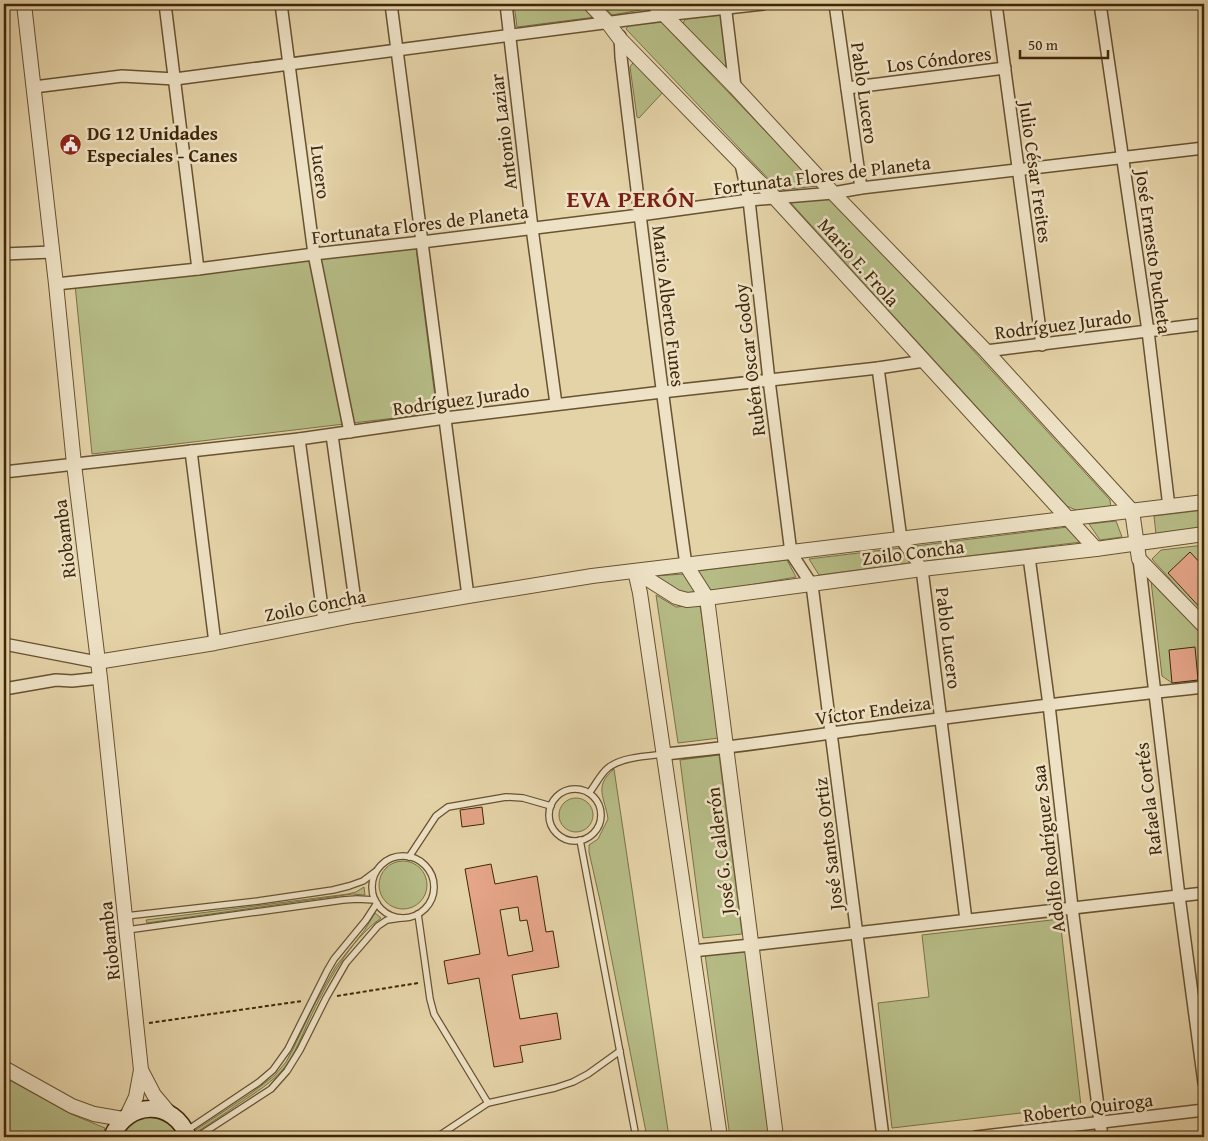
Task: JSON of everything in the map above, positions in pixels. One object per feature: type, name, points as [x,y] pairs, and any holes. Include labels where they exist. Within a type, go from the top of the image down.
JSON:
[{"type":"main road","points":[[112,1137],[116,1128],[125,1118],[143,1109],[155,1109],[170,1114],[176,1118],[190,1135]]},
{"type":"street","name":"Riobamba","points":[[24,4],[56,284],[74,464],[100,678],[141,1070],[136,1097],[125,1118]]},
{"type":"street","points":[[165,4],[198,269]]},
{"type":"street","name":"Lucero","points":[[281,4],[314,254],[350,432]]},
{"type":"street","points":[[391,4],[468,596]]},
{"type":"street","name":"Antonio Laziar","points":[[506,4],[532,228],[556,404]]},
{"type":"street","name":"Mario E. Frola","points":[[590,4],[613,22],[620,40],[776,199],[1096,549]]},
{"type":"street","name":"Mario E. Frola","points":[[654,4],[986,351],[1132,511]]},
{"type":"street","points":[[34,87],[122,76],[175,79],[725,6],[764,4]]},
{"type":"street","name":"Pablo Lucero","points":[[835,4],[861,188]]},
{"type":"street","name":"Julio César Freites","points":[[996,4],[1042,345]]},
{"type":"street","name":"José Ernesto Pucheta","points":[[1100,4],[1148,331],[1169,507]]},
{"type":"street","points":[[725,6],[735,87]]},
{"type":"street","name":"Mario Alberto Funes","points":[[620,40],[662,392],[686,565]]},
{"type":"street","name":"Los Cóndores","points":[[847,88],[1005,68]]},
{"type":"street","name":"Fortunata Flores de Planeta","points":[[56,284],[198,269],[640,216],[748,200],[776,199],[1204,148]]},
{"type":"street","name":"Rubén Oscar Godoy","points":[[741,164],[748,200],[791,553]]},
{"type":"street","points":[[4,254],[52,252]]},
{"type":"street","name":"Rodríguez Jurado","points":[[986,351],[1204,324]]},
{"type":"street","name":"Rodríguez Jurado","points":[[4,472],[299,439],[556,404],[878,368],[924,361]]},
{"type":"street","name":"Pablo Lucero","points":[[878,368],[901,539],[922,570],[966,920]]},
{"type":"street","points":[[332,435],[357,615]]},
{"type":"street","points":[[299,439],[324,622]]},
{"type":"street","points":[[191,451],[215,643]]},
{"type":"street","name":"Zoilo Concha","points":[[4,644],[97,662],[215,643],[357,615],[592,576],[1204,502]]},
{"type":"street","name":"Rafaela Cortés","points":[[1132,511],[1204,1083]]},
{"type":"street","name":"Zoilo Concha","points":[[635,571],[676,597],[687,600],[1204,534]]},
{"type":"street","name":"José Santos Ortiz","points":[[791,553],[812,585],[883,1137]]},
{"type":"street","name":"Adolfo Rodríguez Saa","points":[[1029,556],[1102,1137]]},
{"type":"street","points":[[1139,559],[1204,626]]},
{"type":"street","name":"José G. Calderón","points":[[686,565],[707,598],[776,1137]]},
{"type":"street","points":[[635,571],[665,754],[720,1137]]},
{"type":"street","points":[[4,689],[56,680],[72,681],[100,678]]},
{"type":"street","name":"Víctor Endeiza","points":[[665,754],[726,748],[1049,705],[1204,687]]},
{"type":"street","points":[[692,951],[1204,893]]},
{"type":"street","points":[[4,1068],[72,1106],[94,1114],[125,1118]]},
{"type":"street","name":"Riobamba","points":[[141,1070],[154,1095],[170,1114]]},
{"type":"street","name":"Roberto Quiroga","points":[[976,1137],[1204,1110]]},
{"type":"lane","points":[[589,793],[607,768],[632,758],[665,754]]},
{"type":"lane","points":[[575,789],[589,793],[595,798],[601,812],[601,820],[594,833],[580,840],[572,840],[558,834],[553,828],[549,814],[555,799],[567,790],[575,789]]},
{"type":"lane","points":[[409,857],[436,816],[448,808],[506,797],[523,798],[551,806]]},
{"type":"lane","points":[[580,840],[636,1137]]},
{"type":"lane","points":[[126,923],[333,890],[363,880],[386,861],[401,856],[418,860],[430,873],[433,882],[431,900],[425,908],[418,914],[407,918],[387,920],[378,926],[346,963],[300,1050],[287,1071],[271,1089],[190,1135]]},
{"type":"lane","points":[[375,872],[372,886],[376,902],[387,914],[401,918]]},
{"type":"lane","points":[[126,923],[343,900],[357,899],[376,902]]},
{"type":"lane","points":[[190,1135],[273,1070],[288,1049],[334,959],[366,920],[376,902]]},
{"type":"lane","points":[[418,914],[430,999],[434,1014],[488,1103]]},
{"type":"lane","points":[[437,1137],[488,1103],[555,1088],[573,1082],[588,1074],[620,1051]]},
{"type":"path","points":[[326,998],[428,982]]},
{"type":"path","points":[[136,1024],[312,1000]]},
{"type":"green space","points":[[514,4],[584,4],[596,17],[517,27]]},
{"type":"green space","points":[[602,4],[645,4],[646,9],[612,15]]},
{"type":"green space","points":[[721,15],[727,65],[723,66],[683,24],[685,19]]},
{"type":"green space","points":[[661,22],[818,186],[779,190],[626,29],[629,25]]},
{"type":"green space","points":[[635,60],[665,90],[639,118],[637,117],[630,67]]},
{"type":"green space","points":[[829,198],[960,336],[1110,500],[1111,508],[1080,512],[1067,506],[790,202]]},
{"type":"green space","points":[[416,248],[437,413],[92,454],[75,285]]},
{"type":"green space","points":[[1204,510],[1204,528],[1156,534],[1154,516]]},
{"type":"green space","points":[[1116,521],[1122,537],[1100,540],[1089,524]]},
{"type":"green space","points":[[1068,527],[1081,542],[928,561],[915,546]]},
{"type":"green space","points":[[1204,545],[1204,617],[1152,559],[1161,550]]},
{"type":"green space","points":[[900,548],[910,563],[819,575],[809,559]]},
{"type":"green space","points":[[787,560],[796,577],[709,592],[697,571]]},
{"type":"green space","points":[[684,574],[695,592],[683,593],[656,576]]},
{"type":"green space","points":[[1151,581],[1204,636],[1204,680],[1172,683],[1162,676]]},
{"type":"green space","points":[[656,595],[676,607],[700,605],[719,738],[678,743]]},
{"type":"green space","points":[[719,755],[742,934],[703,938],[680,760]]},
{"type":"green space","points":[[614,769],[669,1137],[647,1137],[589,852],[589,845],[598,839],[608,819],[602,787],[608,775]]},
{"type":"green space","points":[[576,798],[583,799],[588,803],[592,808],[592,822],[588,827],[583,831],[576,832],[569,831],[564,827],[560,822],[559,815],[560,808],[564,803],[569,799]]},
{"type":"green space","points":[[403,861],[412,863],[420,868],[425,876],[427,885],[425,894],[420,902],[412,907],[403,909],[394,907],[386,902],[381,894],[379,885],[381,876],[386,868],[394,863]]},
{"type":"green space","points":[[364,887],[365,895],[352,894],[147,923],[146,920],[348,894]]},
{"type":"green space","points":[[375,913],[381,918],[369,928],[339,964],[285,1067],[275,1078],[258,1091],[189,1137],[185,1137],[250,1094],[274,1076],[281,1068],[286,1062],[336,966],[364,931]]},
{"type":"green space","points":[[1060,919],[1081,1106],[892,1128],[878,1003],[929,997],[922,935]]},
{"type":"green space","points":[[745,950],[770,1137],[730,1137],[705,954]]},
{"type":"green space","points":[[4,1077],[71,1114],[105,1128],[103,1137],[13,1137],[4,1132]]},
{"type":"green space","points":[[143,1117],[164,1121],[169,1124],[178,1137],[120,1137],[134,1120]]},
{"type":"building","points":[[1190,552],[1204,567],[1204,612],[1168,573]]},
{"type":"building","points":[[1195,647],[1198,680],[1172,683],[1169,650]]},
{"type":"building","points":[[482,807],[484,824],[462,827],[460,810]]},
{"type":"building","points":[[491,864],[495,884],[537,876],[546,932],[553,931],[559,967],[512,975],[520,1019],[557,1013],[561,1039],[520,1046],[523,1062],[494,1067],[479,978],[448,984],[444,961],[480,954],[465,869]],"holes":[[[518,907],[520,921],[527,920],[533,951],[508,956],[500,910]]]},
{"type":"place","name":"DG 12 Unidades Especiales - Canes","points":[[71,144]]},
{"type":"district","name":"EVA PERÓN","points":[[631,199]]}]
